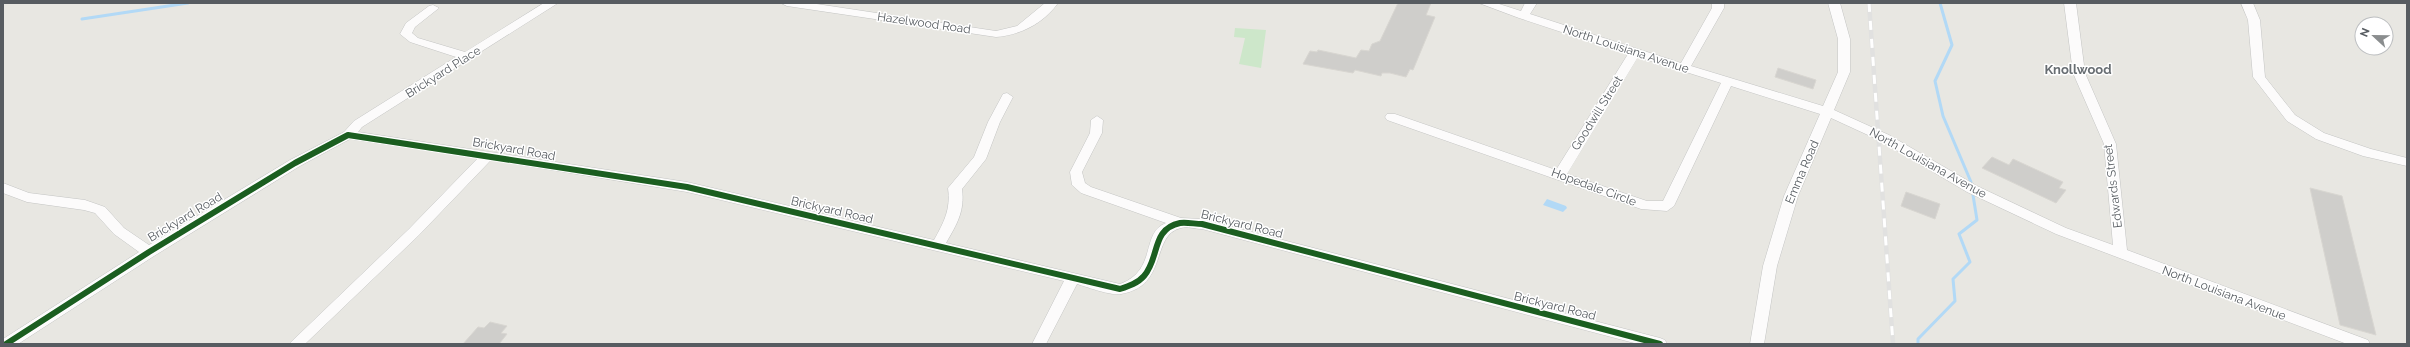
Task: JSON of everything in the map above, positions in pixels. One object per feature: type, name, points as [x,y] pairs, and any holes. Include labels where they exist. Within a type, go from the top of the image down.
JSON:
[{"type":"street","name":"Brickyard Place","points":[[348,135],[358,124],[467,58],[552,3]]},
{"type":"street","name":"Hazelwood Road","points":[[790,3],[996,34],[1014,32],[1029,24],[1052,3]]},
{"type":"street","name":"North Louisiana Avenue","points":[[1485,3],[1684,68],[1828,112],[1879,135],[1942,173],[2004,205],[2121,255],[2363,344]]},
{"type":"street","points":[[1523,16],[1531,3]]},
{"type":"street","points":[[1684,68],[1718,8],[1718,3]]},
{"type":"street","name":"Emma Road","points":[[1757,344],[1770,266],[1791,196],[1844,72],[1844,39],[1834,3]]},
{"type":"street","name":"Edwards Street","points":[[2070,3],[2079,73],[2110,144],[2121,255]]},
{"type":"street","points":[[2246,3],[2254,20],[2258,77],[2291,118],[2320,136],[2368,153],[2407,162]]},
{"type":"street","points":[[433,8],[410,25],[406,34],[414,40],[467,58]]},
{"type":"street","name":"Goodwill Street","points":[[1560,174],[1635,52]]},
{"type":"street","name":"Hopedale Circle","points":[[1391,117],[1560,174],[1646,206],[1667,206],[1728,81]]},
{"type":"street","points":[[938,245],[953,219],[957,203],[955,188],[980,160],[994,122],[1007,97]]},
{"type":"street","points":[[1097,120],[1096,133],[1076,172],[1079,185],[1086,190],[1180,223]]},
{"type":"street","name":"Brickyard Road","points":[[6,344],[149,252],[295,163],[348,135],[488,155],[687,187],[1120,289],[1131,286],[1148,273],[1160,235],[1167,227],[1180,223],[1202,224],[1660,344]]},
{"type":"street","points":[[296,344],[414,232],[488,155]]},
{"type":"street","points":[[3,188],[27,197],[85,205],[100,210],[120,232],[149,252]]},
{"type":"street","points":[[1039,344],[1072,278]]},
{"type":"green space","points":[[1235,28],[1266,30],[1261,68],[1239,64],[1245,38],[1234,37]]},
{"type":"water","points":[[1547,199],[1566,206],[1567,208],[1563,212],[1543,205]]},
{"type":"building","points":[[1398,3],[1431,3],[1426,15],[1435,17],[1413,70],[1410,69],[1406,77],[1390,73],[1382,73],[1381,76],[1355,70],[1353,73],[1303,64],[1310,51],[1317,52],[1318,50],[1356,58],[1361,50],[1369,51],[1372,44],[1380,41]]},
{"type":"building","points":[[1778,68],[1816,80],[1813,89],[1775,77]]},
{"type":"building","points":[[1992,157],[2009,165],[2013,159],[2063,182],[2059,188],[2066,190],[2056,203],[1982,168]]},
{"type":"building","points":[[2310,188],[2342,196],[2376,335],[2340,325]]},
{"type":"building","points":[[1906,192],[1940,204],[1935,219],[1901,206]]},
{"type":"building","points":[[490,322],[507,326],[501,333],[507,334],[499,344],[463,344],[478,327],[484,328]]},
{"type":"waterway","points":[[82,19],[188,3]]},
{"type":"waterway","points":[[1940,3],[1952,45],[1935,81],[1943,116],[1971,182]]},
{"type":"waterway","points":[[1918,344],[1918,339],[1955,301],[1953,279],[1970,262],[1959,234],[1977,220],[1973,195]]},
{"type":"railway","points":[[1869,3],[1893,344]]},
{"type":"cycle path","points":[[6,344],[149,252],[295,163],[348,135],[488,155],[687,187],[1120,289],[1135,284],[1145,275],[1150,266],[1160,235],[1168,227],[1180,223],[1202,224],[1660,344]]},
{"type":"district","name":"Knollwood","points":[[2078,69]]}]
